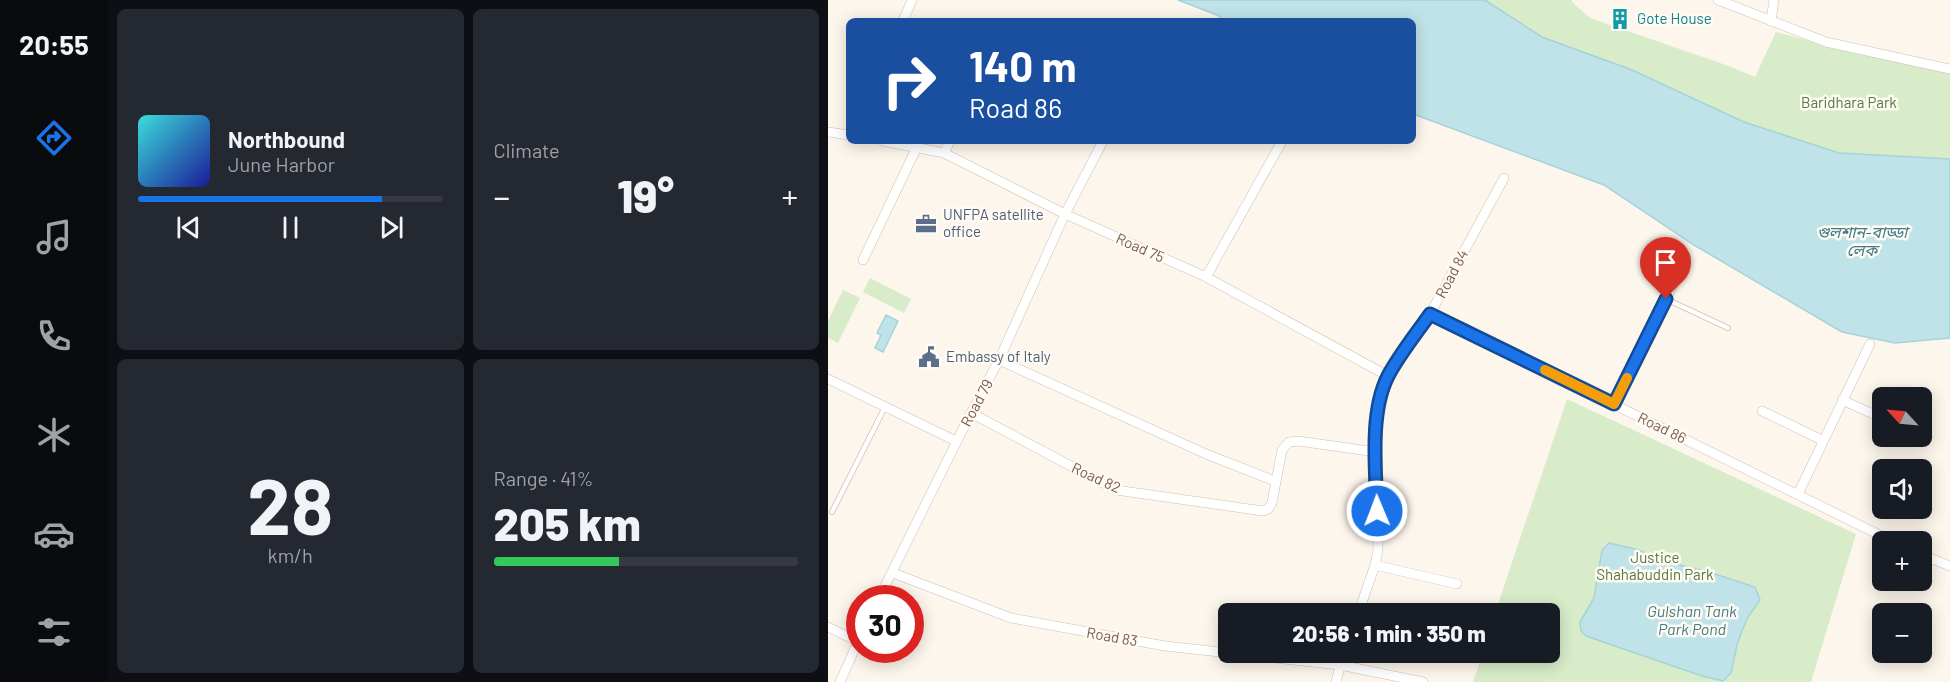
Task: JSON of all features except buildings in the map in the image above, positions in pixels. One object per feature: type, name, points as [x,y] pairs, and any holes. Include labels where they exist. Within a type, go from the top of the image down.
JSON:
[{"type":"street","points":[[904,18],[912,0]]},
{"type":"street","points":[[1718,0],[1826,42],[1950,69]]},
{"type":"street","points":[[1771,21],[1773,0]]},
{"type":"street","points":[[828,132],[846,135]]},
{"type":"street","name":"Road 75","points":[[900,144],[944,153],[1065,214],[1206,277],[1388,376]]},
{"type":"street","points":[[944,153],[948,144]]},
{"type":"street","name":"Road 79","points":[[886,585],[999,360],[1065,214],[1101,144]]},
{"type":"street","points":[[1206,277],[1280,144]]},
{"type":"street","points":[[863,260],[917,147]]},
{"type":"street","name":"Road 84","points":[[1362,603],[1378,550],[1376,452],[1380,398],[1388,376],[1430,314],[1504,177]]},
{"type":"street","points":[[1614,404],[1686,258]]},
{"type":"street","name":"Road 86","points":[[1430,314],[1872,531]]},
{"type":"street","points":[[1798,494],[1870,344]]},
{"type":"street","points":[[999,360],[1206,454],[1275,482],[1282,450],[1289,442],[1298,441],[1376,452]]},
{"type":"street","points":[[828,379],[957,441]]},
{"type":"street","points":[[1842,400],[1872,414]]},
{"type":"street","points":[[1762,411],[1822,440]]},
{"type":"street","name":"Road 82","points":[[971,412],[1116,490],[1263,511],[1268,509],[1272,503],[1275,482]]},
{"type":"street","points":[[1932,559],[1950,566]]},
{"type":"street","points":[[1375,565],[1457,584]]},
{"type":"street","name":"Road 83","points":[[892,573],[1011,618],[1165,646],[1340,665],[1423,682]]},
{"type":"street","points":[[828,627],[846,634]]},
{"type":"street","points":[[840,682],[848,663]]},
{"type":"street","points":[[1336,682],[1340,665]]},
{"type":"lane","points":[[1666,299],[1728,328]]},
{"type":"lane","points":[[832,512],[885,407]]},
{"type":"green space","name":"Baridhara Park","points":[[1484,0],[1572,0],[1590,18],[1755,77],[1776,32],[1950,73],[1950,161],[1842,156],[1746,125],[1544,40]]},
{"type":"green space","points":[[870,278],[911,299],[904,313],[863,292]]},
{"type":"green space","points":[[843,290],[860,298],[838,343],[828,338],[828,321]]},
{"type":"green space","name":"Justice Shahabuddin Park","points":[[1567,399],[1856,534],[1811,682],[1473,682],[1480,663],[1560,663],[1560,603],[1498,603]]},
{"type":"water","name":"গুলশান-বাড্ডা লেক","points":[[1178,0],[1485,0],[1542,37],[1632,70],[1744,122],[1839,153],[1950,159],[1950,338],[1895,343],[1842,332],[1694,245],[1604,185],[1416,115],[1416,18],[1221,18]]},
{"type":"water","points":[[886,315],[898,321],[883,352],[875,348],[881,335],[877,333]]},
{"type":"water","name":"Gulshan Tank Park Pond","points":[[1609,543],[1639,550],[1660,560],[1755,587],[1760,600],[1748,617],[1742,631],[1731,673],[1723,681],[1702,676],[1586,636],[1581,631],[1580,622],[1594,598],[1602,550]]},
{"type":"slow traffic","points":[[1545,370],[1614,404],[1627,378]]},
{"type":"place","name":"Gote House","points":[[1620,19]]},
{"type":"place","name":"UNFPA satellite office","points":[[926,224]]},
{"type":"place","name":"Embassy of Italy","points":[[929,357]]},
{"type":"route","points":[[1377,511],[1376,452],[1380,398],[1388,376],[1430,314],[1614,404],[1666,299]]}]
